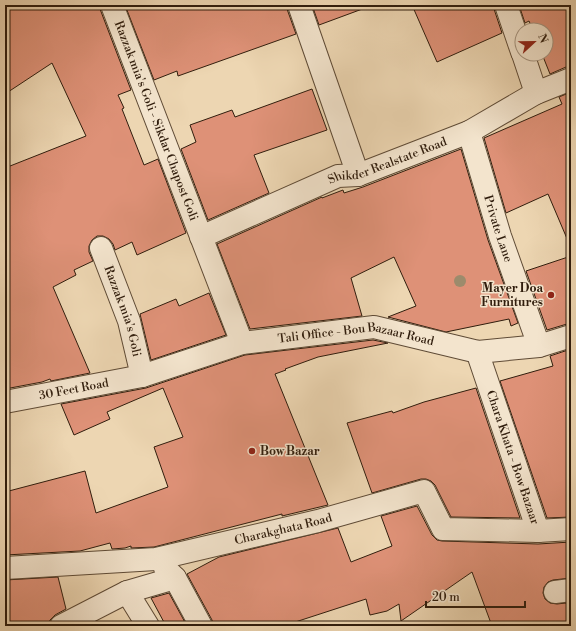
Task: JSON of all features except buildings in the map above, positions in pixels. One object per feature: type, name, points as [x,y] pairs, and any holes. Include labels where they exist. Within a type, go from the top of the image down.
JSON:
[{"type":"street","name":"Razzak mia's Goli - Sikdar Chapost Goli","points":[[112,5],[242,344]]},
{"type":"street","points":[[299,5],[358,175]]},
{"type":"street","points":[[506,5],[514,29]]},
{"type":"street","points":[[525,62],[536,94]]},
{"type":"street","name":"Shikder Realstate Road","points":[[201,237],[338,176],[358,175],[469,132],[536,94],[571,79]]},
{"type":"street","name":"Private Lane","points":[[469,132],[500,236],[539,346]]},
{"type":"street","name":"Razzak mia's Goli","points":[[101,248],[129,321],[142,376]]},
{"type":"street","name":"Tali Office - Bou Bazaar Road","points":[[142,376],[242,344],[374,327],[478,352],[539,346],[571,336]]},
{"type":"street","name":"Chara Khata - Bow Bazaar","points":[[478,352],[538,531],[571,529]]},
{"type":"street","name":"30 Feet Road","points":[[5,402],[142,376]]},
{"type":"street","name":"Charakghata Road","points":[[5,568],[156,559],[318,522],[424,491],[444,529],[538,531]]},
{"type":"street","points":[[156,559],[174,578],[201,626]]},
{"type":"street","points":[[61,626],[127,592],[174,578]]},
{"type":"street","points":[[127,592],[148,626]]},
{"type":"place","name":"Mayer Doa Furnitures","points":[[551,295]]},
{"type":"place","name":"Bow Bazar","points":[[252,451]]}]
